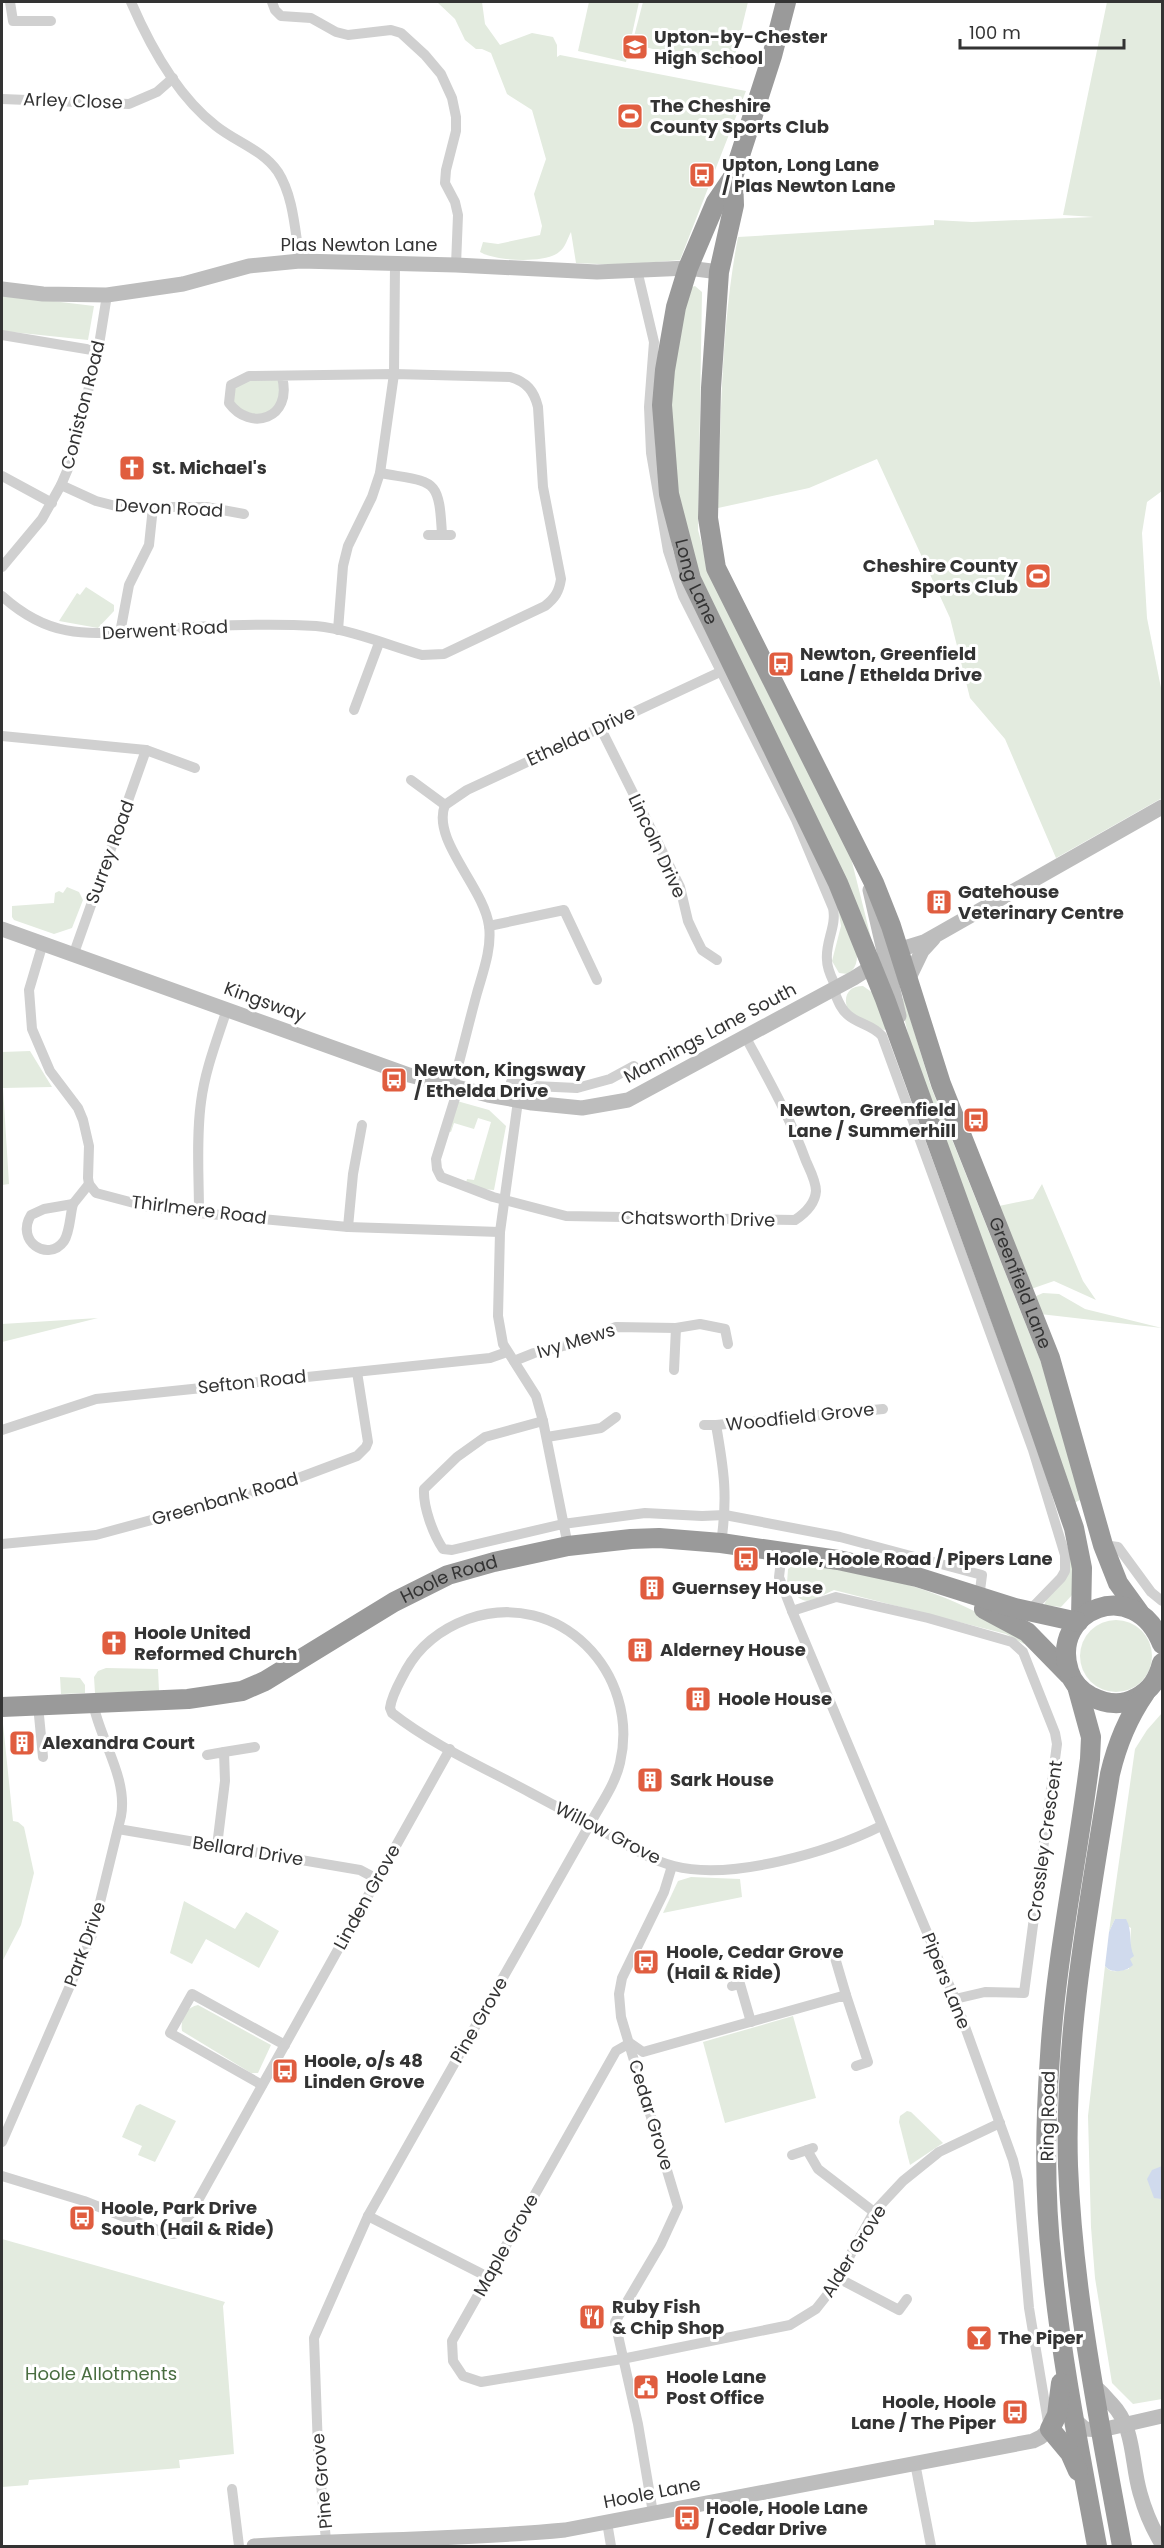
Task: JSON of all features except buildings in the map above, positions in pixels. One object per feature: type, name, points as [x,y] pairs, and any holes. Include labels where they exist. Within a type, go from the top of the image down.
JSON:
[{"type":"highway","name":"Long Lane","points":[[786,2],[772,56],[733,177],[716,202],[688,268],[670,334],[662,405],[669,494],[675,525],[691,579],[704,609],[828,862],[885,959]]},
{"type":"highway","name":"Long Lane","points":[[733,177],[734,205],[719,272],[711,388],[708,518],[716,568],[862,858],[891,926],[885,959]]},
{"type":"highway","name":"Greenfield Lane","points":[[885,959],[908,982],[940,1083],[1050,1358],[1103,1545],[1118,1583],[1149,1617],[1157,1629],[1162,1644]]},
{"type":"highway","name":"Greenfield Lane","points":[[885,959],[914,1083],[1023,1380],[1074,1528],[1082,1568],[1079,1620]]},
{"type":"highway","name":"Hoole Road","points":[[2,1707],[188,1699],[242,1692],[265,1681],[400,1599],[448,1575],[494,1562],[568,1546],[659,1538],[721,1543],[838,1560],[917,1577],[1028,1612],[1079,1620]]},
{"type":"highway","name":"Hoole Road","points":[[917,1577],[1004,1618],[1027,1632],[1089,1696],[1102,1702],[1117,1703],[1132,1700],[1152,1686]]},
{"type":"highway","points":[[1079,1620],[1094,1610],[1109,1605],[1125,1606],[1149,1617]]},
{"type":"highway","name":"Ring Road","points":[[1079,1620],[1065,1648],[1066,1662],[1091,1737],[1090,1759],[1055,1999],[1047,2110],[1047,2198],[1051,2262],[1063,2360],[1097,2547]]},
{"type":"highway","name":"Ring Road","points":[[1122,2547],[1092,2385],[1077,2284],[1071,2222],[1068,2163],[1073,2025],[1110,1774],[1116,1748],[1123,1731],[1159,1676],[1162,1663]]},
{"type":"highway","points":[[1063,2360],[1057,2415],[1050,2429],[1070,2453],[1086,2486]]},
{"type":"street","points":[[10,2],[7,22],[51,21]]},
{"type":"street","points":[[131,2],[145,35],[173,78],[206,118],[265,158],[278,172],[288,194],[300,261]]},
{"type":"street","points":[[272,2],[275,10],[281,16],[310,18],[336,32],[348,35],[391,30],[401,33],[425,55],[441,74],[452,98],[456,117],[456,131],[445,183],[458,215],[456,265]]},
{"type":"street","name":"Arley Close","points":[[2,99],[129,104],[157,92],[173,78]]},
{"type":"street","name":"Plas Newton Lane","points":[[2,289],[43,294],[107,295],[183,284],[249,266],[300,261],[597,272],[688,268],[719,272]]},
{"type":"street","points":[[338,630],[343,566],[348,546],[372,497],[380,472],[394,374],[395,265]]},
{"type":"street","name":"Long Lane","points":[[637,270],[649,311],[654,342],[649,407],[651,453],[658,506],[668,551],[683,596],[796,820],[833,908],[835,917],[826,958],[835,988]]},
{"type":"street","name":"Coniston Road","points":[[2,567],[37,526],[61,485],[76,442],[98,351],[107,295]]},
{"type":"street","points":[[2,334],[98,351]]},
{"type":"street","name":"Derwent Road","points":[[2,596],[16,609],[52,627],[86,634],[317,626],[422,655],[444,654],[545,606],[554,599],[561,579],[543,487],[538,407],[535,395],[529,387],[520,380],[510,377],[394,374],[282,377]]},
{"type":"street","points":[[249,376],[282,377],[284,395],[277,412],[271,417],[253,417],[235,412],[229,403],[231,385],[238,379],[249,376]]},
{"type":"street","points":[[380,472],[424,481],[434,488],[440,499],[446,535],[428,535]]},
{"type":"street","points":[[2,476],[52,503]]},
{"type":"street","name":"Devon Road","points":[[61,485],[107,505],[128,508],[206,507],[244,514]]},
{"type":"street","points":[[120,633],[129,585],[149,545],[153,507]]},
{"type":"street","points":[[354,710],[379,643]]},
{"type":"street","name":"Ethelda Drive","points":[[445,805],[467,790],[720,672]]},
{"type":"street","name":"Lincoln Drive","points":[[600,728],[680,887],[688,921],[702,950],[717,960]]},
{"type":"street","points":[[2,736],[146,750],[195,768]]},
{"type":"street","name":"Surrey Road","points":[[74,953],[146,750]]},
{"type":"street","points":[[411,780],[445,805],[441,815],[443,830],[483,901],[489,926],[489,944],[454,1081],[456,1088]]},
{"type":"street","points":[[908,982],[922,951],[940,933],[1162,807]]},
{"type":"street","points":[[489,926],[564,910],[597,980]]},
{"type":"street","name":"Kingsway","points":[[2,929],[392,1069],[456,1088],[525,1102]]},
{"type":"street","name":"Mannings Lane South","points":[[525,1102],[582,1108],[628,1100],[885,959],[940,933]]},
{"type":"street","points":[[43,943],[29,990],[32,1029],[50,1071],[78,1108],[83,1120],[89,1146],[89,1184],[73,1204],[67,1235],[60,1245],[48,1250],[41,1249],[30,1242],[26,1228],[31,1215],[44,1209],[73,1204]]},
{"type":"street","points":[[835,988],[842,1010],[849,1017],[877,1030],[882,1036],[1033,1450],[1065,1555],[1065,1570],[1061,1578],[1028,1612]]},
{"type":"street","points":[[200,1213],[201,1101],[206,1076],[227,1009]]},
{"type":"street","name":"Chatsworth Drive","points":[[456,1088],[456,1095],[436,1159],[436,1169],[441,1177],[447,1180],[503,1200],[566,1216],[795,1220],[804,1214],[813,1202],[816,1191],[814,1180],[794,1129],[745,1036]]},
{"type":"street","points":[[511,1082],[534,1086],[577,1088],[629,1073]]},
{"type":"street","points":[[534,1086],[525,1102],[503,1200],[498,1272],[498,1316],[500,1336],[536,1396],[568,1546]]},
{"type":"street","points":[[348,1227],[353,1173],[362,1125]]},
{"type":"street","name":"Thirlmere Road","points":[[89,1184],[96,1193],[108,1197],[149,1207],[200,1213],[348,1227],[500,1232]]},
{"type":"street","name":"Ivy Mews","points":[[511,1357],[572,1344],[616,1327],[676,1328],[700,1324],[724,1329],[728,1344]]},
{"type":"street","points":[[674,1370],[676,1328]]},
{"type":"street","name":"Sefton Road","points":[[2,1430],[96,1399],[511,1357]]},
{"type":"street","name":"Greenbank Road","points":[[2,1544],[107,1532],[277,1486],[357,1456],[368,1442],[357,1372]]},
{"type":"street","name":"Woodfield Grove","points":[[704,1425],[883,1409]]},
{"type":"street","points":[[546,1437],[601,1428],[616,1417]]},
{"type":"street","name":"Hoole Road","points":[[543,1421],[485,1437],[424,1488],[424,1498],[438,1542],[443,1549],[452,1550],[563,1524],[645,1513],[725,1515],[840,1537],[982,1575],[979,1598]]},
{"type":"street","name":"Woodfield Grove","points":[[716,1425],[726,1476],[725,1515],[721,1543]]},
{"type":"street","points":[[1103,1545],[1118,1547],[1151,1592],[1162,1601]]},
{"type":"street","name":"Pipers Lane","points":[[782,1552],[779,1577],[955,1999],[1000,2123],[1018,2181],[1029,2308],[1050,2429]]},
{"type":"street","name":"Crossley Crescent","points":[[792,1611],[836,1597],[928,1618],[1012,1642],[1023,1652],[1055,1733],[1057,1744],[1024,1993],[985,1992],[955,1999]]},
{"type":"street","name":"Pine Grove","points":[[326,2541],[318,2449],[314,2338],[368,2216],[590,1824],[618,1772],[622,1752],[624,1721],[613,1685],[604,1668],[582,1641],[560,1625],[532,1615],[512,1612],[478,1616],[451,1626],[432,1639],[414,1658],[394,1693],[390,1708]]},
{"type":"street","name":"Park Drive","points":[[2,2142],[92,1935],[123,1806],[121,1789],[97,1724],[93,1703]]},
{"type":"street","points":[[38,1704],[43,1757]]},
{"type":"street","name":"Willow Grove","points":[[390,1708],[398,1718],[450,1749],[643,1854],[672,1866],[716,1871],[753,1867],[847,1841],[881,1826]]},
{"type":"street","points":[[207,1755],[255,1747]]},
{"type":"street","name":"Linden Grove","points":[[2,2176],[84,2201],[165,2234],[178,2233],[185,2225],[450,1749]]},
{"type":"street","points":[[217,1846],[225,1781],[224,1752]]},
{"type":"street","name":"Bellard Drive","points":[[118,1829],[360,1870],[377,1879]]},
{"type":"street","name":"Cedar Grove","points":[[653,2513],[638,2424],[615,2322],[662,2244],[678,2207],[621,2017],[619,1986],[670,1879],[672,1866]]},
{"type":"street","points":[[819,1955],[833,1951],[868,2062],[856,2066]]},
{"type":"street","points":[[732,1986],[740,1984],[751,2022]]},
{"type":"street","points":[[262,2085],[170,2033],[192,1994],[285,2045]]},
{"type":"street","points":[[630,2043],[643,2052],[846,1995]]},
{"type":"street","name":"Maple Grove","points":[[622,2359],[481,2382],[463,2376],[453,2361],[452,2341],[616,2051],[630,2043]]},
{"type":"street","name":"Alder Grove","points":[[622,2359],[790,2325],[816,2309],[838,2278],[874,2212],[903,2181],[939,2152],[1000,2123]]},
{"type":"street","points":[[792,2155],[810,2149],[818,2169],[874,2212]]},
{"type":"street","points":[[368,2216],[488,2277]]},
{"type":"street","points":[[838,2278],[899,2310],[907,2299]]},
{"type":"street","points":[[1092,2385],[1101,2390],[1127,2424],[1139,2491],[1150,2522],[1162,2544]]},
{"type":"street","points":[[1074,2419],[1084,2428],[1101,2430],[1162,2416]]},
{"type":"street","name":"Hoole Lane","points":[[254,2547],[326,2541],[411,2543],[565,2530],[1033,2440],[1041,2437],[1050,2429]]},
{"type":"street","points":[[915,2463],[931,2547]]},
{"type":"street","points":[[232,2489],[239,2547]]},
{"type":"street","points":[[607,2522],[611,2547]]},
{"type":"green space","points":[[437,2],[482,2],[485,24],[500,45],[532,33],[553,37],[557,45],[557,57],[560,55],[746,91],[680,260],[621,265],[576,263],[571,232],[561,250],[552,256],[543,258],[508,259],[480,252],[483,242],[498,244],[540,235],[542,226],[534,194],[546,159],[532,110],[507,94],[491,53],[476,49],[465,40],[455,19]]},
{"type":"green space","points":[[589,2],[639,2],[626,62],[578,51]]},
{"type":"green space","points":[[643,2],[748,2],[732,68],[632,44]]},
{"type":"green space","name":"Cheshire County Sports Club","points":[[1107,2],[1162,2],[1162,491],[1147,502],[1142,533],[1147,618],[1162,693],[1162,798],[1056,858],[1005,739],[970,698],[950,618],[877,459],[809,488],[718,508],[723,372],[728,304],[738,237],[934,225],[934,220],[972,222],[1094,217],[1063,215]]},
{"type":"green space","points":[[695,286],[702,292],[698,530],[709,572],[850,854],[871,938],[715,621],[674,502],[668,388],[686,302],[692,287]]},
{"type":"green space","points":[[2,295],[94,306],[88,340],[2,331]]},
{"type":"green space","points":[[282,377],[284,385],[271,417],[235,412],[231,385],[238,379]]},
{"type":"green space","points":[[86,587],[114,605],[114,611],[98,628],[59,621],[77,593],[80,595]]},
{"type":"green space","points":[[67,887],[79,892],[83,900],[72,928],[54,934],[14,920],[12,917],[12,906],[54,903],[55,893],[59,891],[63,893]]},
{"type":"green space","points":[[838,908],[857,952],[854,968],[848,974],[839,973],[832,961],[841,926]]},
{"type":"green space","points":[[863,986],[873,993],[887,1029],[884,1030],[849,1012],[846,1002],[847,994],[853,988]]},
{"type":"green space","points":[[904,998],[931,1087],[1042,1365],[1082,1499],[1070,1505],[914,1059],[900,1000]]},
{"type":"green space","points":[[30,1051],[52,1087],[3,1088],[9,1184],[2,1185],[2,1052]]},
{"type":"green space","points":[[457,1101],[489,1110],[506,1126],[494,1190],[466,1183],[467,1179],[474,1180],[491,1122],[478,1118],[474,1129],[454,1123],[451,1132],[448,1131]]},
{"type":"green space","points":[[1042,1184],[1083,1281],[1096,1300],[1054,1281],[1031,1289],[999,1206],[1033,1199]]},
{"type":"green space","points":[[1043,1293],[1059,1294],[1085,1309],[1162,1328],[1040,1314],[1034,1297]]},
{"type":"green space","points":[[98,1318],[2,1342],[2,1324]]},
{"type":"green space","points":[[1069,1553],[1074,1567],[1073,1594],[1061,1607],[1044,1605]]},
{"type":"green space","points":[[795,1564],[871,1576],[918,1588],[985,1616],[1028,1643],[1024,1644],[1006,1634],[834,1590],[813,1600],[803,1600],[787,1583],[788,1569]]},
{"type":"green space","points":[[1123,1620],[1142,1630],[1150,1642],[1152,1656],[1150,1670],[1142,1682],[1130,1690],[1109,1692],[1090,1682],[1082,1670],[1080,1649],[1090,1630],[1102,1622]]},
{"type":"green space","points":[[106,1668],[158,1669],[159,1691],[95,1693],[94,1677],[98,1671]]},
{"type":"green space","points":[[60,1677],[80,1678],[85,1685],[85,1693],[61,1694]]},
{"type":"green space","points":[[1162,1713],[1162,2399],[1133,2404],[1112,2383],[1095,2278],[1088,2116],[1105,1966],[1113,1971],[1129,1969],[1131,1928],[1115,1919],[1109,1932],[1135,1749],[1147,1730]]},
{"type":"green space","points":[[2,1714],[13,1821],[24,1827],[34,1873],[21,1925],[2,1962]]},
{"type":"green space","points":[[691,1877],[740,1879],[742,1897],[663,1913],[678,1881]]},
{"type":"green space","points":[[184,1901],[235,1929],[246,1912],[279,1931],[259,1968],[206,1939],[192,1964],[170,1953]]},
{"type":"green space","points":[[198,2005],[271,2045],[258,2073],[251,2073],[182,2031],[185,2014],[190,2008]]},
{"type":"green space","points":[[793,2016],[816,2098],[725,2123],[703,2042]]},
{"type":"green space","points":[[140,2104],[176,2121],[155,2162],[138,2155],[142,2146],[122,2137],[136,2106]]},
{"type":"green space","points":[[907,2111],[911,2112],[943,2143],[910,2165],[899,2122],[900,2116]]},
{"type":"green space","name":"Hoole Allotments","points":[[2,2239],[225,2302],[223,2306],[234,2454],[179,2460],[180,2468],[29,2480],[28,2485],[2,2487]]},
{"type":"water","points":[[1115,1919],[1126,1919],[1134,1956],[1130,1959],[1133,1965],[1119,1971],[1108,1969],[1105,1966],[1109,1932]]},
{"type":"water","points":[[1162,2166],[1162,2199],[1154,2198],[1147,2179],[1152,2170]]},
{"type":"place","name":"Upton-by-Chester High School","points":[[635,47]]},
{"type":"place","name":"The Cheshire County Sports Club","points":[[630,116]]},
{"type":"place","name":"Upton, Long Lane / Plas Newton Lane","points":[[702,175]]},
{"type":"place","name":"St. Michael's","points":[[132,468]]},
{"type":"place","name":"Cheshire County Sports Club","points":[[1038,576]]},
{"type":"place","name":"Newton, Greenfield Lane / Ethelda Drive","points":[[781,664]]},
{"type":"place","name":"Gatehouse Veterinary Centre","points":[[939,902]]},
{"type":"place","name":"Newton, Kingsway / Ethelda Drive","points":[[394,1080]]},
{"type":"place","name":"Newton, Greenfield Lane / Summerhill","points":[[976,1120]]},
{"type":"place","name":"Hoole, Hoole Road / Pipers Lane","points":[[746,1559]]},
{"type":"place","name":"Guernsey House","points":[[652,1588]]},
{"type":"place","name":"Hoole United Reformed Church","points":[[114,1643]]},
{"type":"place","name":"Alderney House","points":[[640,1650]]},
{"type":"place","name":"Hoole House","points":[[698,1699]]},
{"type":"place","name":"Alexandra Court","points":[[22,1743]]},
{"type":"place","name":"Sark House","points":[[650,1780]]},
{"type":"place","name":"Hoole, Cedar Grove (Hail & Ride)","points":[[646,1962]]},
{"type":"place","name":"Hoole, o/s 48 Linden Grove","points":[[285,2071]]},
{"type":"place","name":"Hoole, Park Drive South (Hail & Ride)","points":[[82,2218]]},
{"type":"place","name":"Ruby Fish & Chip Shop","points":[[592,2317]]},
{"type":"place","name":"The Piper","points":[[979,2338]]},
{"type":"place","name":"Hoole Lane Post Office","points":[[646,2387]]},
{"type":"place","name":"Hoole, Hoole Lane / The Piper","points":[[1015,2412]]},
{"type":"place","name":"Hoole, Hoole Lane / Cedar Drive","points":[[687,2518]]}]
